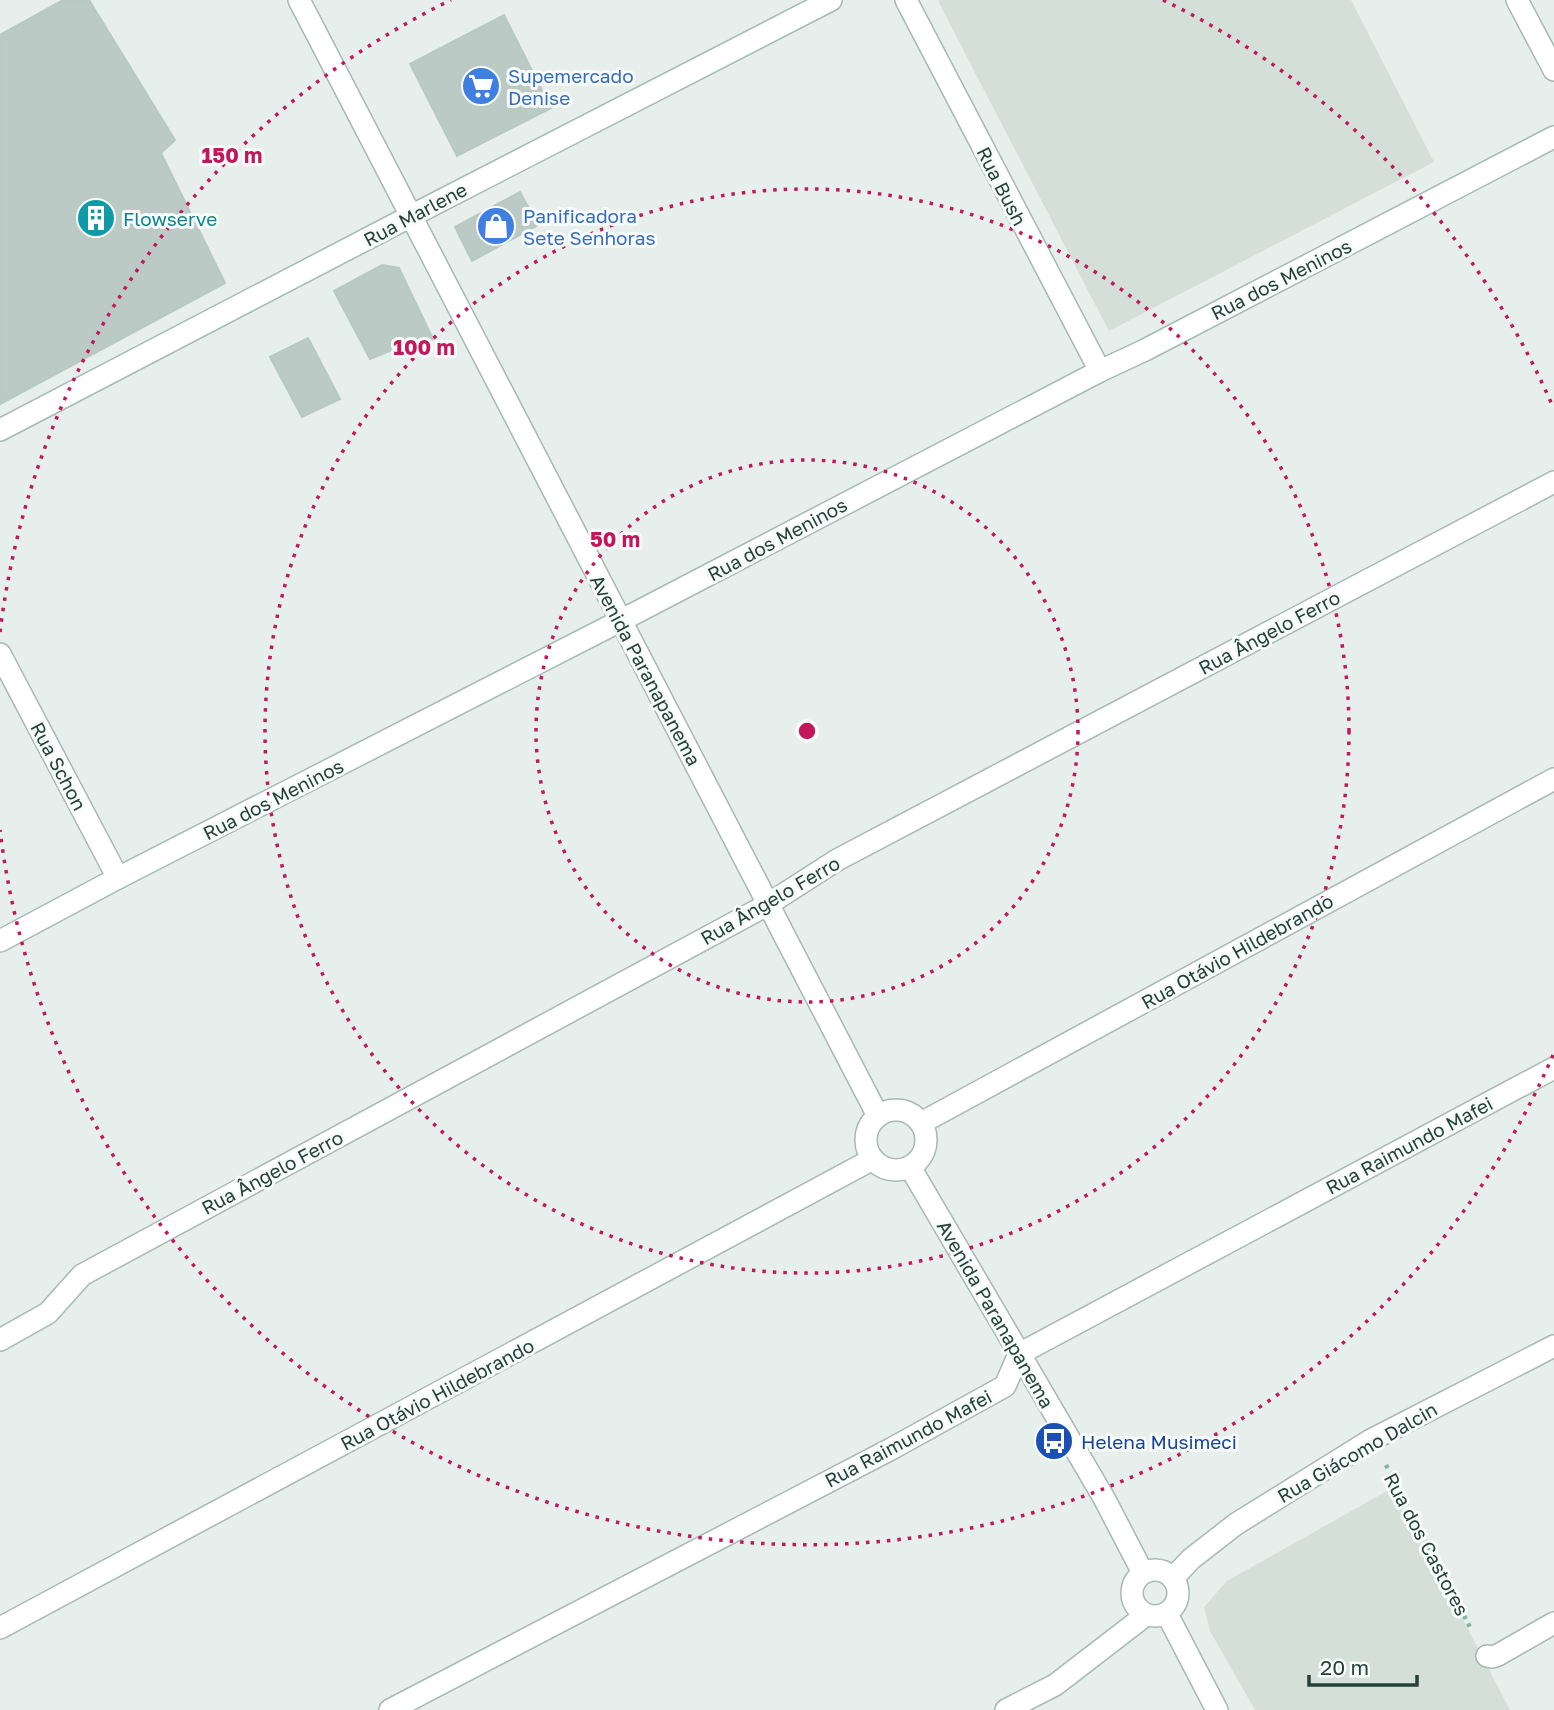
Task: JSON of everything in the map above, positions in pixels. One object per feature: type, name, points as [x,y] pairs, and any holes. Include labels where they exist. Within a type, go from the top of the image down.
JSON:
[{"type":"street","name":"Avenida Paranapanema","points":[[299,0],[878,1116]]},
{"type":"street","name":"Rua Marlene","points":[[0,430],[831,0]]},
{"type":"street","name":"Rua Bush","points":[[906,0],[1100,371]]},
{"type":"street","points":[[1517,0],[1554,70]]},
{"type":"street","name":"Rua dos Meninos","points":[[0,941],[1554,137]]},
{"type":"street","name":"Rua Ângelo Ferro","points":[[0,1340],[48,1314],[82,1275],[767,905],[837,860],[1554,482]]},
{"type":"street","name":"Rua Schon","points":[[0,654],[118,878]]},
{"type":"street","name":"Rua Otávio Hildebrando","points":[[920,1123],[1554,779]]},
{"type":"street","name":"Rua Raimundo Mafei","points":[[390,1710],[879,1455],[1005,1386],[1019,1354],[1554,1068]]},
{"type":"street","points":[[894,1110],[904,1111],[913,1115],[920,1123],[925,1132],[924,1152],[910,1167],[890,1170],[873,1159],[868,1151],[867,1131],[878,1116],[894,1110]]},
{"type":"street","name":"Rua Otávio Hildebrando","points":[[0,1628],[873,1159]]},
{"type":"street","name":"Avenida Paranapanema","points":[[910,1167],[1104,1497],[1143,1573]]},
{"type":"street","name":"Rua Giácomo Dalcin","points":[[1172,1578],[1191,1559],[1236,1524],[1371,1440],[1554,1346]]},
{"type":"street","points":[[1006,1710],[1055,1685],[1157,1615],[1174,1607],[1178,1587],[1164,1572],[1153,1570],[1143,1573],[1136,1580],[1132,1589],[1132,1600],[1138,1609],[1157,1615],[1217,1710]]},
{"type":"street","points":[[1488,1656],[1498,1655],[1554,1623]]},
{"type":"path","name":"Rua dos Castores","points":[[1371,1440],[1488,1656]]},
{"type":"shaded area","points":[[1351,0],[1434,162],[1109,331],[938,1]]},
{"type":"shaded area","points":[[1394,1487],[1510,1710],[1255,1710],[1210,1631],[1204,1607],[1227,1581]]},
{"type":"building","name":"Flowserve","points":[[63,0],[89,0],[175,140],[161,153],[225,283],[0,404],[0,35]]},
{"type":"building","name":"Supemercado Denise","points":[[504,15],[551,108],[457,156],[410,64]]},
{"type":"building","name":"Panificadora Sete Senhoras","points":[[520,192],[538,225],[472,261],[455,227]]},
{"type":"building","points":[[382,265],[399,268],[433,339],[396,357],[392,350],[370,359],[334,291]]},
{"type":"building","points":[[308,338],[340,399],[302,417],[270,357]]},
{"type":"place","name":"Supemercado Denise","points":[[481,86]]},
{"type":"place","name":"Flowserve","points":[[96,218]]},
{"type":"place","name":"Panificadora Sete Senhoras","points":[[496,226]]},
{"type":"place","name":"Helena Musimeci","points":[[1054,1441]]}]
